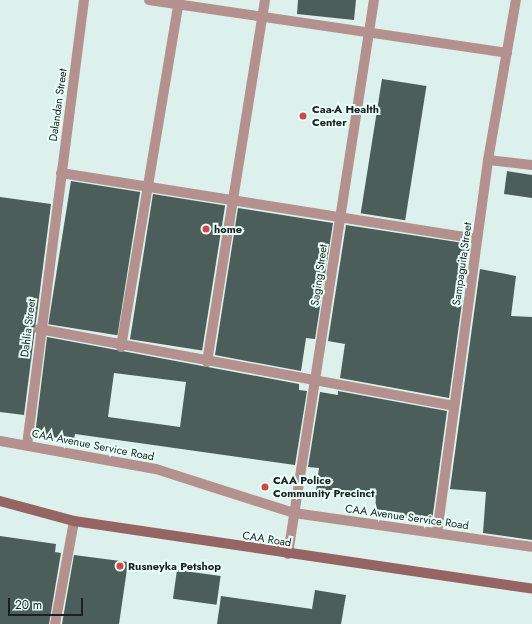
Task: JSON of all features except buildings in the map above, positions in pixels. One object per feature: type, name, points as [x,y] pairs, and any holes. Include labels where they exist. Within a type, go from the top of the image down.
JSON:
[{"type":"main road","name":"CAA Road","points":[[0,501],[74,521],[288,554],[532,589]]},
{"type":"street","name":"Dalandan Street","points":[[55,214],[84,0]]},
{"type":"street","points":[[149,0],[179,2],[506,53]]},
{"type":"street","points":[[207,362],[264,0]]},
{"type":"street","name":"Saging Street","points":[[288,554],[374,0]]},
{"type":"street","name":"Sampaguita Street","points":[[437,533],[488,160],[516,0]]},
{"type":"street","points":[[122,347],[147,188],[179,2]]},
{"type":"street","points":[[488,160],[532,165]]},
{"type":"street","points":[[61,173],[147,188],[232,199],[478,239]]},
{"type":"street","name":"Dahlia Street","points":[[26,445],[39,329],[55,214]]},
{"type":"street","points":[[39,329],[122,347],[454,406]]},
{"type":"street","name":"CAA Avenue Service Road","points":[[0,440],[156,469],[294,513],[532,546]]},
{"type":"street","points":[[55,624],[74,521]]},
{"type":"place","name":"Caa-A Health Center","points":[[303,116]]},
{"type":"place","name":"home","points":[[206,229]]},
{"type":"place","name":"CAA Police Community Precinct","points":[[265,487]]},
{"type":"place","name":"Rusneyka Petshop","points":[[120,566]]}]
